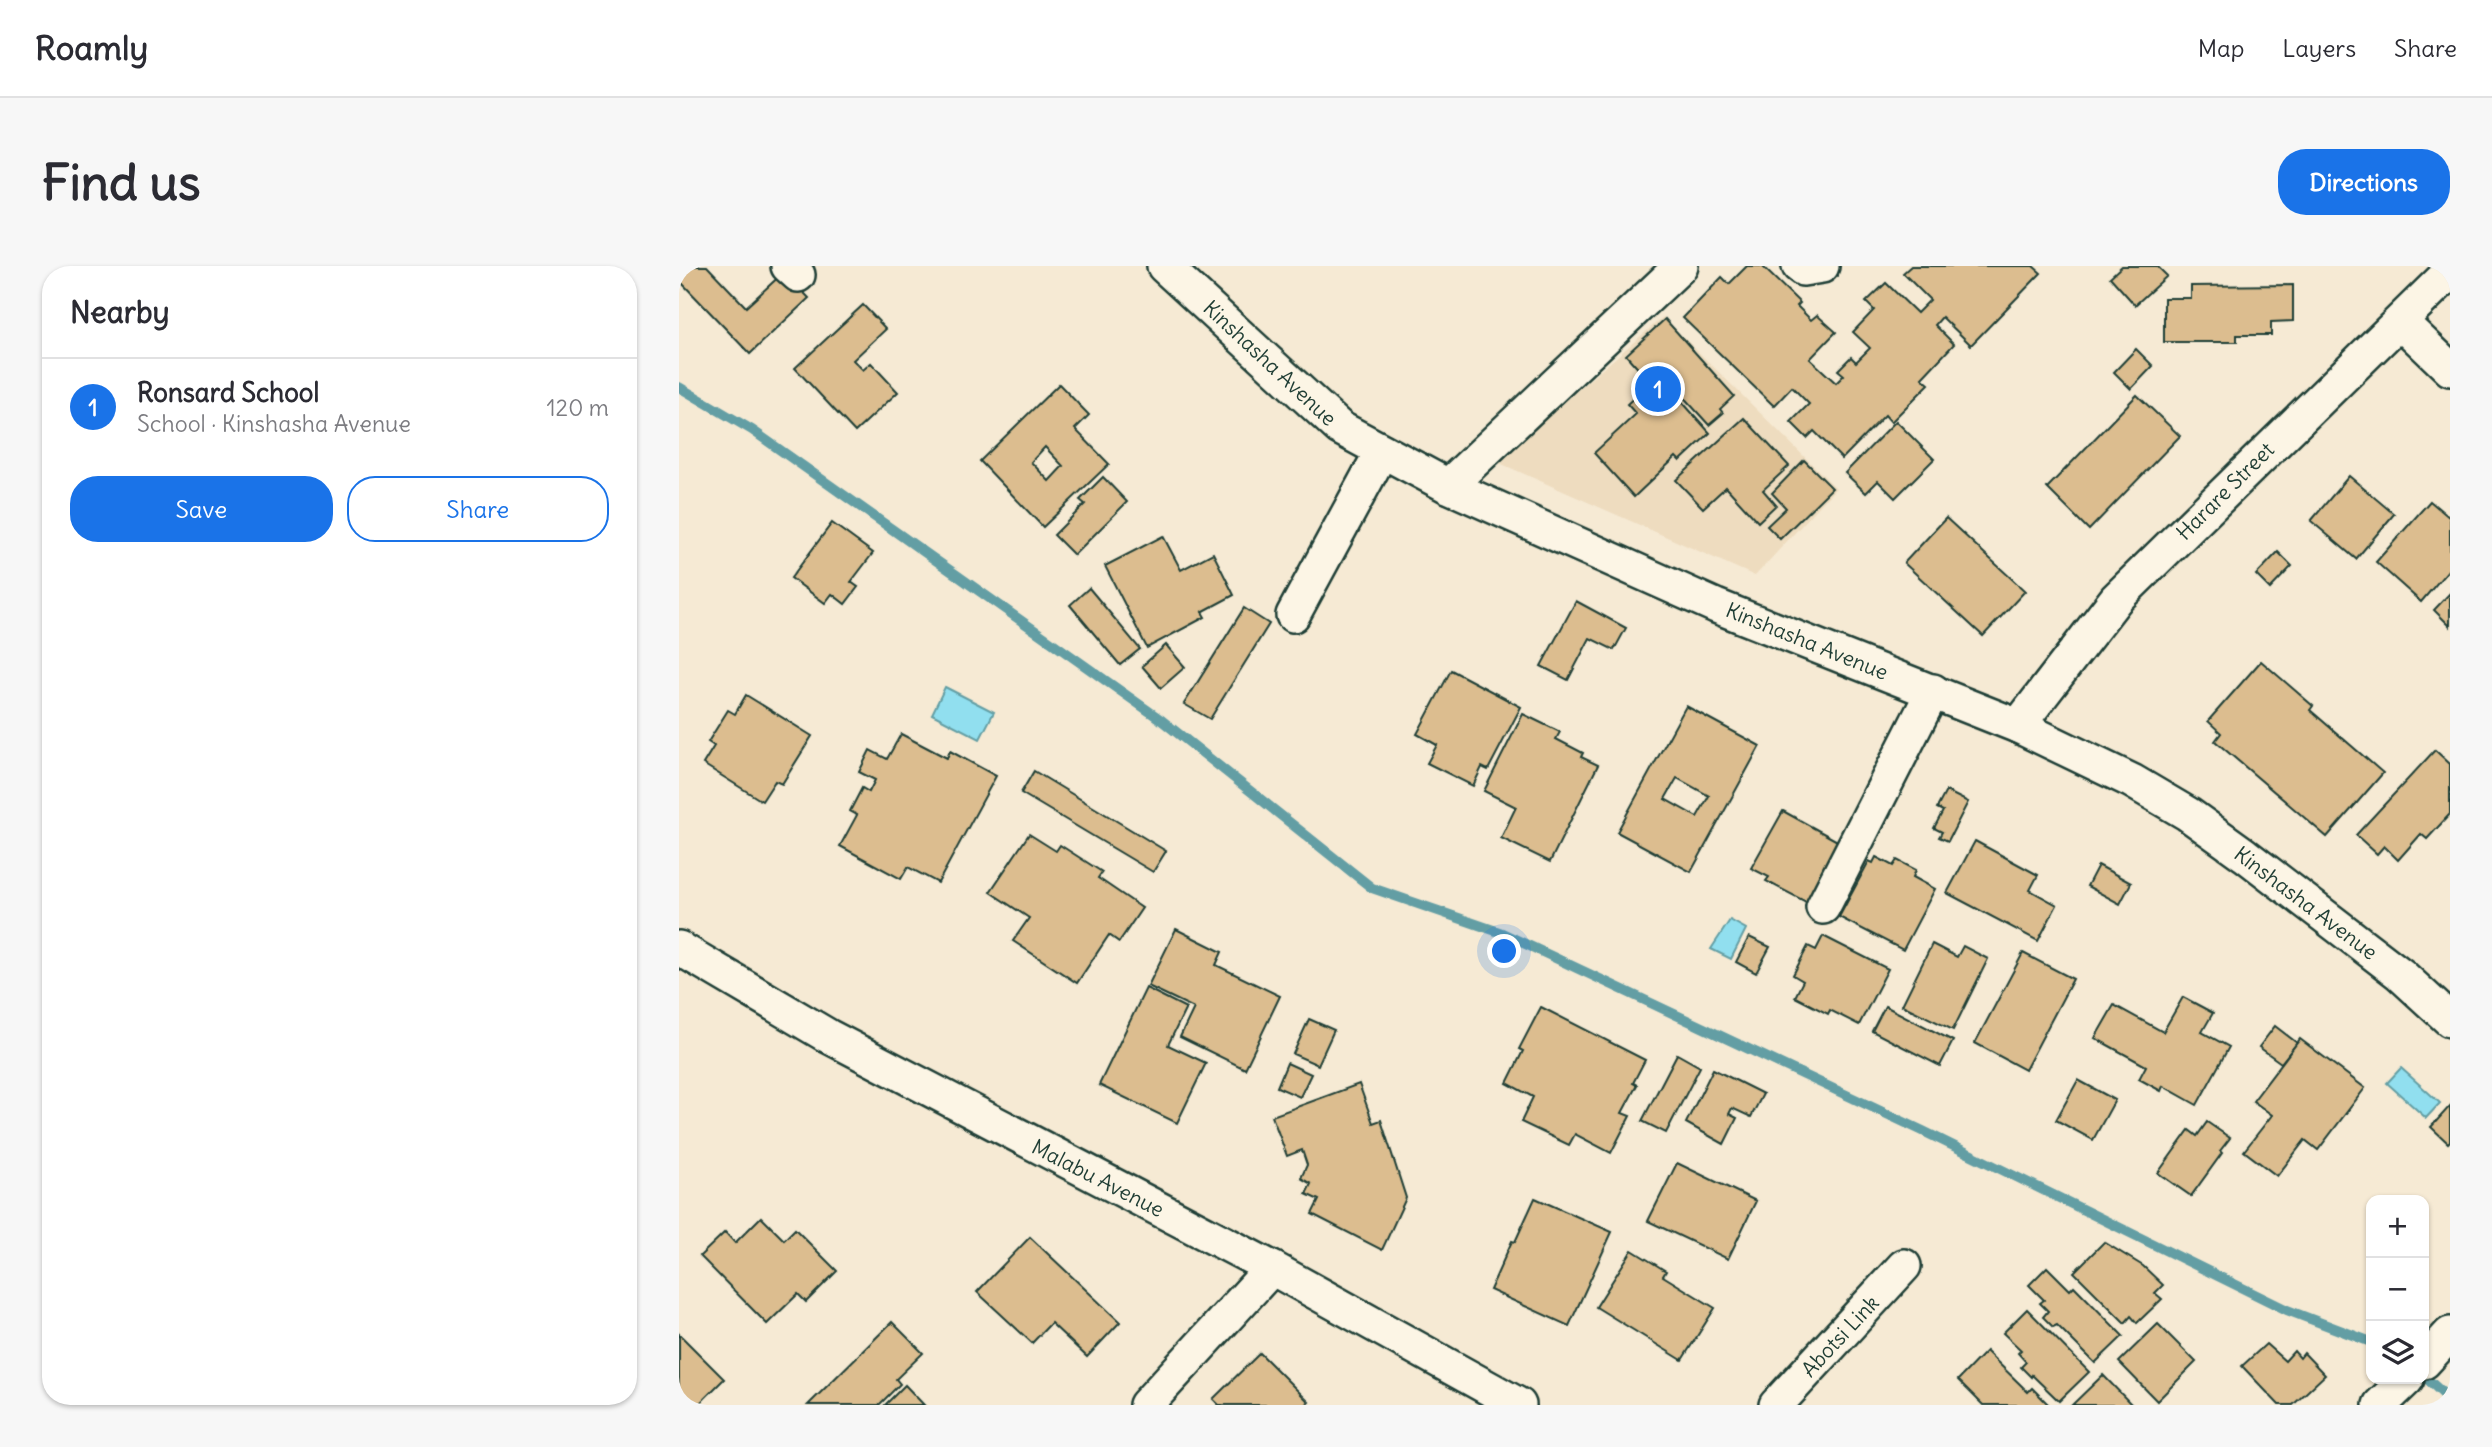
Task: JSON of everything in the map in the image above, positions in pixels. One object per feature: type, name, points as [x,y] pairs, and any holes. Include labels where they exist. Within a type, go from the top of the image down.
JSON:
[{"type":"street","name":"Kinshasha Avenue","points":[[1164,266],[1340,428],[1448,486],[1716,606],[2018,726],[2132,781],[2188,814],[2400,974],[2450,1020]]},
{"type":"street","points":[[1448,486],[1681,266]]},
{"type":"street","points":[[1799,266],[1803,269],[1822,266]]},
{"type":"street","name":"Harare Street","points":[[2018,726],[2116,599],[2450,272]]},
{"type":"street","points":[[2401,321],[2450,369]]},
{"type":"street","points":[[1293,615],[1382,451]]},
{"type":"street","points":[[1823,907],[1933,691]]},
{"type":"street","name":"Malabu Avenue","points":[[679,948],[828,1036],[1272,1268],[1519,1405]]},
{"type":"street","name":"Abotsi Link","points":[[1776,1405],[1904,1266]]},
{"type":"street","points":[[1146,1405],[1272,1268]]},
{"type":"shaded area","points":[[1663,317],[1836,488],[1755,576],[1495,461]]},
{"type":"water","points":[[945,687],[994,712],[980,739],[932,714]]},
{"type":"water","points":[[1730,920],[1746,929],[1731,959],[1711,949]]},
{"type":"water","points":[[2401,1068],[2440,1103],[2426,1118],[2387,1083]]},
{"type":"building","points":[[679,266],[707,266],[746,307],[784,272],[809,298],[750,354],[679,280]]},
{"type":"building","points":[[1747,266],[1762,266],[1800,303],[1797,306],[1811,320],[1817,315],[1836,332],[1810,359],[1836,383],[1844,375],[1838,370],[1851,357],[1856,362],[1870,348],[1853,332],[1874,310],[1866,302],[1886,283],[1917,313],[1930,300],[1903,273],[1911,266],[2033,266],[2041,273],[1971,345],[1942,317],[1935,325],[1954,344],[1922,378],[1929,384],[1891,422],[1885,415],[1842,459],[1814,431],[1807,438],[1791,422],[1809,404],[1792,387],[1774,406],[1683,318],[1722,277],[1729,284]]},
{"type":"building","points":[[2122,266],[2157,266],[2167,276],[2135,305],[2110,277]]},
{"type":"building","points":[[2293,285],[2293,321],[2271,322],[2271,335],[2237,335],[2237,342],[2164,342],[2164,298],[2191,298],[2191,286]]},
{"type":"building","points":[[863,305],[886,329],[853,360],[863,370],[871,363],[898,392],[855,432],[795,368]]},
{"type":"building","points":[[1665,319],[1734,396],[1720,409],[1723,413],[1709,425],[1669,381],[1665,385],[1658,377],[1651,383],[1626,355]]},
{"type":"building","points":[[2136,349],[2153,366],[2131,389],[2114,372]]},
{"type":"building","points":[[1059,384],[1089,415],[1075,429],[1109,464],[1043,527],[980,461]],"holes":[[[1045,447],[1063,466],[1049,481],[1031,462]]]},
{"type":"building","points":[[1667,385],[1710,433],[1680,461],[1676,457],[1634,497],[1594,453],[1636,414],[1627,404],[1646,387],[1655,396]]},
{"type":"building","points":[[2137,395],[2180,436],[2089,530],[2047,488]]},
{"type":"building","points":[[1744,418],[1789,466],[1763,490],[1776,505],[1758,522],[1726,487],[1703,508],[1676,480]]},
{"type":"building","points":[[1896,421],[1934,459],[1895,498],[1878,481],[1866,493],[1845,473]]},
{"type":"building","points":[[1804,460],[1832,488],[1780,539],[1767,526],[1786,508],[1772,493]]},
{"type":"building","points":[[2349,476],[2394,514],[2356,559],[2311,521]]},
{"type":"building","points":[[1103,477],[1127,502],[1074,555],[1054,535],[1085,504],[1080,500]]},
{"type":"building","points":[[2430,501],[2450,518],[2450,568],[2421,602],[2376,562]]},
{"type":"building","points":[[1946,518],[2025,591],[1983,636],[1904,563]]},
{"type":"building","points":[[832,523],[873,553],[851,582],[858,587],[845,604],[832,594],[825,603],[791,578]]},
{"type":"building","points":[[1163,536],[1181,570],[1213,553],[1234,595],[1202,612],[1205,617],[1147,648],[1105,566]]},
{"type":"building","points":[[2278,552],[2292,566],[2270,589],[2256,575]]},
{"type":"building","points":[[1089,588],[1140,649],[1120,665],[1070,605]]},
{"type":"building","points":[[2450,593],[2450,626],[2434,610]]},
{"type":"building","points":[[1576,601],[1626,628],[1614,650],[1590,638],[1568,680],[1541,666]]},
{"type":"building","points":[[1244,608],[1269,624],[1210,719],[1184,704]]},
{"type":"building","points":[[1166,645],[1185,667],[1161,688],[1142,666]]},
{"type":"building","points":[[2261,661],[2313,706],[2310,710],[2383,773],[2327,837],[2215,741],[2221,733],[2208,721]]},
{"type":"building","points":[[1451,670],[1521,707],[1488,770],[1482,767],[1473,786],[1427,763],[1437,745],[1417,734]]},
{"type":"building","points":[[746,695],[812,736],[782,784],[775,781],[762,801],[703,764],[714,746],[708,742],[728,710],[735,714]]},
{"type":"building","points":[[1686,706],[1760,746],[1691,872],[1617,832]],"holes":[[[1677,778],[1709,796],[1697,817],[1665,799]]]},
{"type":"building","points":[[1523,714],[1560,732],[1556,739],[1583,753],[1581,757],[1598,765],[1550,862],[1501,838],[1516,807],[1484,791]]},
{"type":"building","points":[[901,734],[947,758],[950,751],[996,776],[938,883],[908,867],[901,879],[840,846],[857,815],[850,811],[862,788],[869,792],[875,780],[859,772],[870,750],[887,759]]},
{"type":"building","points":[[2435,750],[2450,764],[2450,814],[2427,839],[2421,834],[2398,860],[2384,846],[2377,854],[2356,835]]},
{"type":"building","points":[[1034,771],[1166,851],[1153,872],[1021,793]]},
{"type":"building","points":[[1946,791],[1968,802],[1948,841],[1939,837],[1942,832],[1934,828],[1943,811],[1937,808]]},
{"type":"building","points":[[1783,811],[1841,843],[1808,903],[1766,881],[1769,877],[1751,868]]},
{"type":"building","points":[[1029,834],[1056,851],[1060,845],[1102,872],[1098,878],[1142,908],[1119,942],[1109,935],[1077,983],[1013,941],[1029,918],[990,892]]},
{"type":"building","points":[[1975,841],[2038,875],[2030,890],[2057,905],[2038,941],[1947,893]]},
{"type":"building","points":[[1876,857],[1893,866],[1897,860],[1916,870],[1913,877],[1935,889],[1903,950],[1839,917],[1869,861],[1873,863]]},
{"type":"building","points":[[2098,865],[2131,883],[2120,904],[2087,886]]},
{"type":"building","points":[[1176,929],[1222,952],[1216,965],[1280,996],[1245,1069],[1180,1037],[1194,1008],[1148,986]]},
{"type":"building","points":[[1823,936],[1888,969],[1859,1025],[1830,1010],[1828,1014],[1795,997],[1803,981],[1793,975],[1808,946],[1816,950]]},
{"type":"building","points":[[1749,937],[1770,947],[1756,973],[1736,962]]},
{"type":"building","points":[[1932,944],[1957,957],[1963,946],[1988,959],[1953,1030],[1902,1005]]},
{"type":"building","points":[[2023,953],[2073,979],[2025,1070],[1975,1043]]},
{"type":"building","points":[[1146,988],[1186,1008],[1168,1045],[1206,1063],[1177,1123],[1099,1085]]},
{"type":"building","points":[[2183,997],[2213,1013],[2202,1032],[2229,1047],[2197,1105],[2163,1086],[2161,1091],[2139,1079],[2146,1066],[2095,1038],[2114,1005],[2163,1032]]},
{"type":"building","points":[[1885,1006],[1953,1041],[1940,1066],[1872,1031]]},
{"type":"building","points":[[1541,1007],[1645,1060],[1633,1083],[1637,1085],[1622,1113],[1630,1116],[1611,1153],[1575,1134],[1569,1145],[1521,1122],[1533,1097],[1507,1083],[1523,1051],[1519,1049]]},
{"type":"building","points":[[1309,1019],[1334,1030],[1318,1065],[1293,1054]]},
{"type":"building","points":[[2275,1026],[2297,1043],[2281,1063],[2259,1047]]},
{"type":"building","points":[[2300,1039],[2365,1088],[2318,1150],[2305,1140],[2277,1176],[2244,1151],[2272,1115],[2253,1101]]},
{"type":"building","points":[[1677,1054],[1700,1067],[1666,1133],[1642,1121]]},
{"type":"building","points":[[1287,1063],[1311,1074],[1300,1097],[1277,1087]]},
{"type":"building","points":[[1713,1069],[1763,1094],[1751,1117],[1732,1108],[1729,1114],[1737,1118],[1724,1144],[1686,1123]]},
{"type":"building","points":[[2078,1080],[2115,1100],[2093,1140],[2056,1120]]},
{"type":"building","points":[[1359,1084],[1373,1123],[1381,1120],[1406,1198],[1382,1250],[1312,1214],[1319,1200],[1306,1194],[1311,1184],[1301,1178],[1307,1165],[1302,1150],[1287,1156],[1272,1116]]},
{"type":"building","points":[[2450,1106],[2450,1141],[2448,1143],[2431,1127]]},
{"type":"building","points":[[2207,1122],[2230,1138],[2191,1196],[2158,1173],[2189,1130],[2197,1136]]},
{"type":"building","points":[[1677,1163],[1756,1201],[1728,1259],[1648,1221]]},
{"type":"building","points":[[1535,1198],[1612,1232],[1569,1326],[1490,1290]]},
{"type":"building","points":[[761,1217],[784,1240],[795,1229],[837,1271],[806,1302],[798,1294],[767,1324],[700,1256],[725,1232],[735,1243]]},
{"type":"building","points":[[1030,1237],[1120,1322],[1087,1357],[1051,1323],[1032,1343],[977,1292]]},
{"type":"building","points":[[2104,1242],[2143,1266],[2163,1285],[2155,1293],[2162,1299],[2137,1323],[2131,1316],[2125,1323],[2074,1272]]},
{"type":"building","points":[[1632,1250],[1666,1271],[1663,1276],[1715,1308],[1682,1360],[1596,1307]]},
{"type":"building","points":[[2047,1267],[2070,1290],[2074,1286],[2123,1336],[2095,1363],[2057,1325],[2053,1327],[2043,1317],[2048,1311],[2040,1303],[2044,1300],[2029,1285]]},
{"type":"building","points":[[2027,1309],[2089,1372],[2059,1401],[2021,1367],[2026,1362],[2018,1353],[2021,1350],[2003,1333]]},
{"type":"building","points":[[892,1322],[923,1353],[896,1379],[900,1384],[879,1405],[808,1405]]},
{"type":"building","points":[[2158,1324],[2196,1362],[2157,1401],[2119,1362]]},
{"type":"building","points":[[679,1334],[724,1379],[698,1405],[679,1405]]},
{"type":"building","points":[[2266,1344],[2285,1361],[2294,1351],[2300,1358],[2304,1353],[2325,1375],[2293,1405],[2279,1405],[2242,1366]]},
{"type":"building","points":[[1986,1351],[2028,1392],[2032,1388],[2049,1405],[1983,1405],[1958,1380]]},
{"type":"building","points":[[1260,1353],[1309,1402],[1306,1405],[1219,1405],[1213,1399]]},
{"type":"building","points":[[2103,1375],[2132,1405],[2072,1405]]},
{"type":"building","points":[[905,1385],[924,1405],[885,1405]]},
{"type":"waterway","points":[[679,387],[752,430],[1160,719],[1372,888],[1502,933],[1923,1131],[2287,1310],[2366,1340]]},
{"type":"waterway","points":[[2429,1381],[2450,1400]]},
{"type":"place","name":"Ronsard School","points":[[1658,389]]}]
